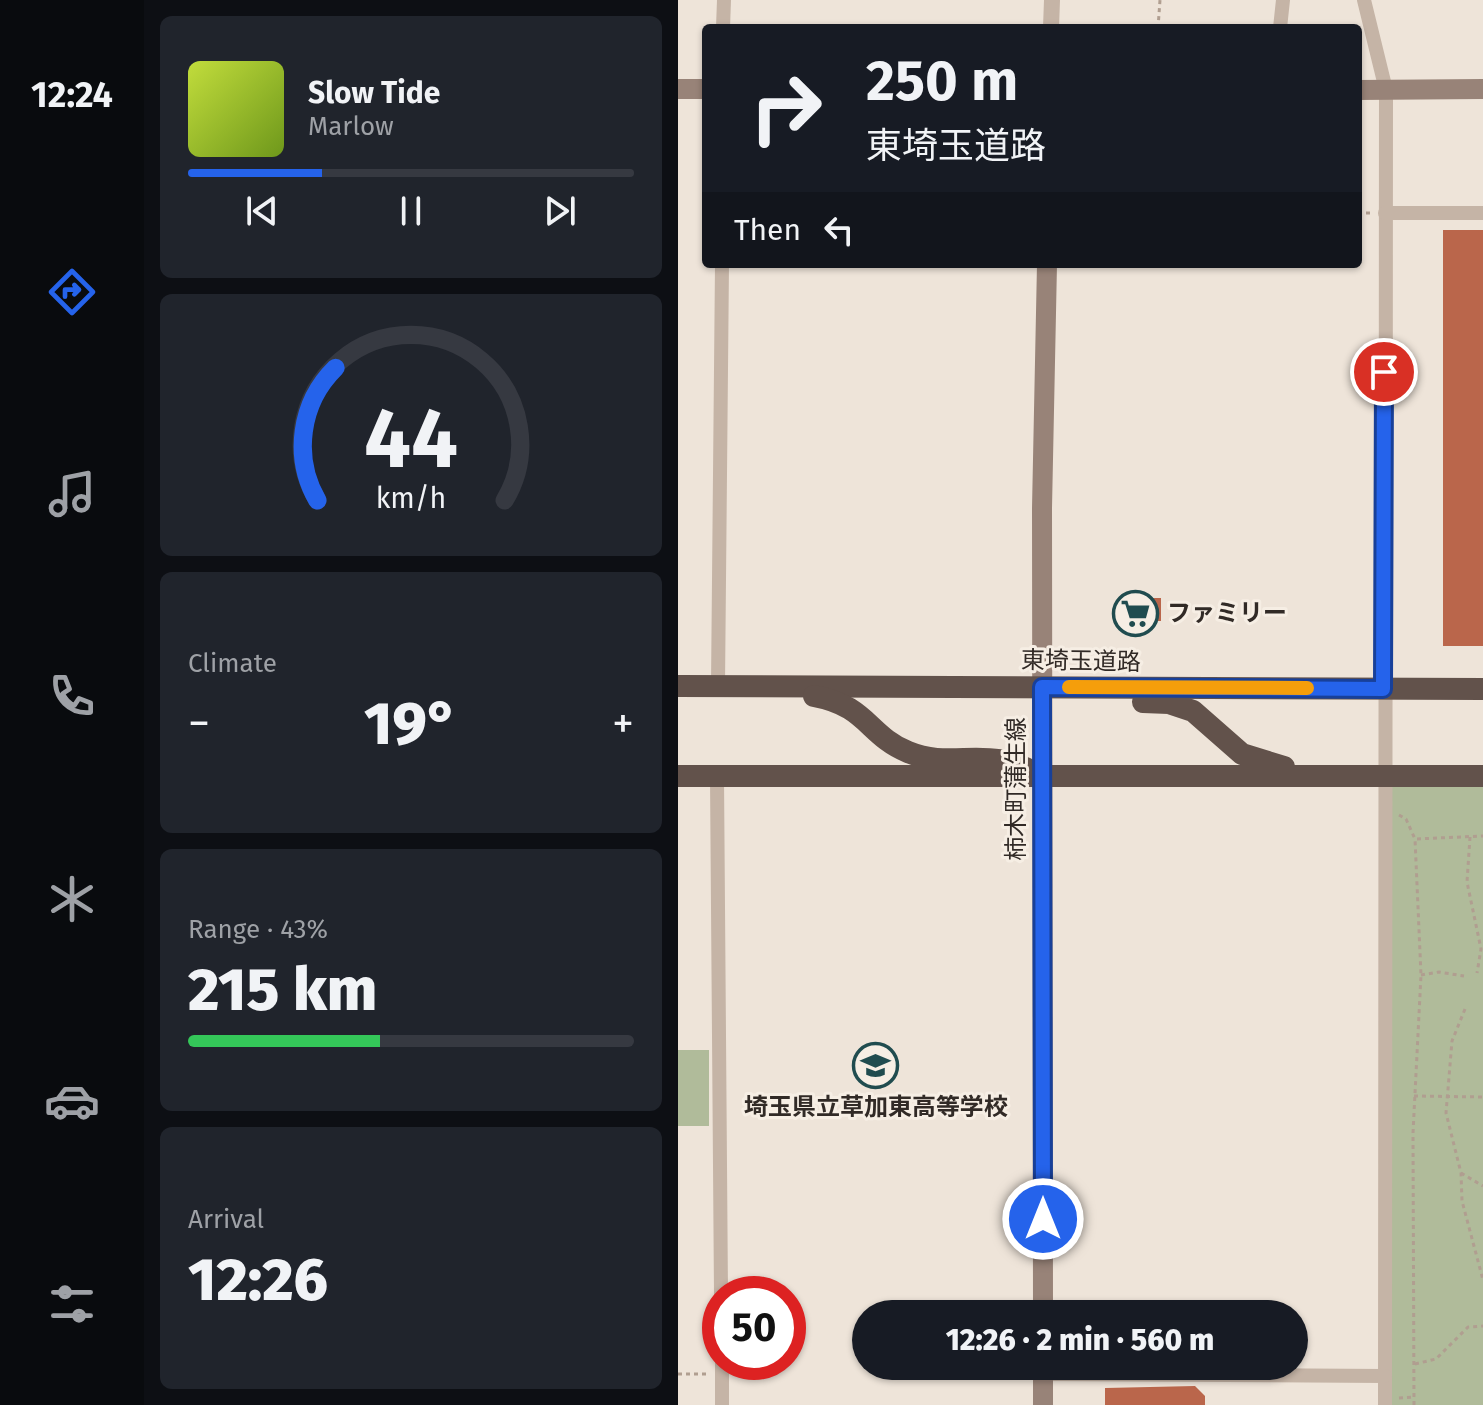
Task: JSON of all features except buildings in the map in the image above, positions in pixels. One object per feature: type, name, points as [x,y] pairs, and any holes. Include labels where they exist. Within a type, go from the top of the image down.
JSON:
[{"type":"highway","name":"東埼玉道路","points":[[678,686],[1483,689]]},
{"type":"highway","points":[[1042,687],[1065,698],[1085,701],[1181,705],[1207,720],[1242,754],[1321,776]]},
{"type":"highway","points":[[770,688],[842,702],[882,736],[910,754],[927,758],[1001,758],[1020,764],[1042,778]]},
{"type":"highway","points":[[678,776],[1483,776]]},
{"type":"main road","points":[[678,89],[702,89]]},
{"type":"main road","points":[[1362,90],[1483,89]]},
{"type":"main road","name":"柿木町蒲生線","points":[[1043,1300],[1042,687],[1047,268]]},
{"type":"main road","points":[[1043,1380],[1043,1405]]},
{"type":"street","points":[[723,24],[724,0]]},
{"type":"street","points":[[1051,24],[1052,0]]},
{"type":"street","points":[[1280,24],[1283,0]]},
{"type":"street","points":[[1364,0],[1386,90],[1383,689],[1387,777],[1385,1405]]},
{"type":"street","points":[[1385,213],[1483,213]]},
{"type":"street","points":[[718,685],[722,268]]},
{"type":"street","points":[[717,777],[721,1276]]},
{"type":"street","points":[[1308,1375],[1385,1376]]},
{"type":"street","points":[[722,1380],[722,1405]]},
{"type":"path","points":[[1158,24],[1160,0]]},
{"type":"path","points":[[1385,808],[1406,819],[1415,839],[1421,975],[1414,1096],[1414,1405]]},
{"type":"path","points":[[1415,839],[1483,836]]},
{"type":"path","points":[[1470,837],[1467,882],[1481,949],[1477,973]]},
{"type":"path","points":[[1421,975],[1439,972],[1464,976]]},
{"type":"path","points":[[1465,1009],[1452,1041],[1446,1113],[1461,1173],[1462,1201],[1483,1280]]},
{"type":"path","points":[[1414,1096],[1483,1097]]},
{"type":"path","points":[[1461,1173],[1483,1186]]},
{"type":"path","points":[[1415,1364],[1436,1359],[1468,1327],[1483,1326]]},
{"type":"path","points":[[678,1374],[702,1371]]},
{"type":"green space","points":[[1392,784],[1483,784],[1483,1405],[1390,1405]]},
{"type":"green space","points":[[678,1050],[709,1050],[709,1126],[678,1126]]},
{"type":"slow traffic","points":[[1069,687],[1307,688]]},
{"type":"place","name":"ファミリー","points":[[1136,613]]},
{"type":"place","name":"埼玉県立草加東高等学校","points":[[876,1065]]},
{"type":"route","points":[[1043,1219],[1042,687],[1383,689],[1384,372]]}]
